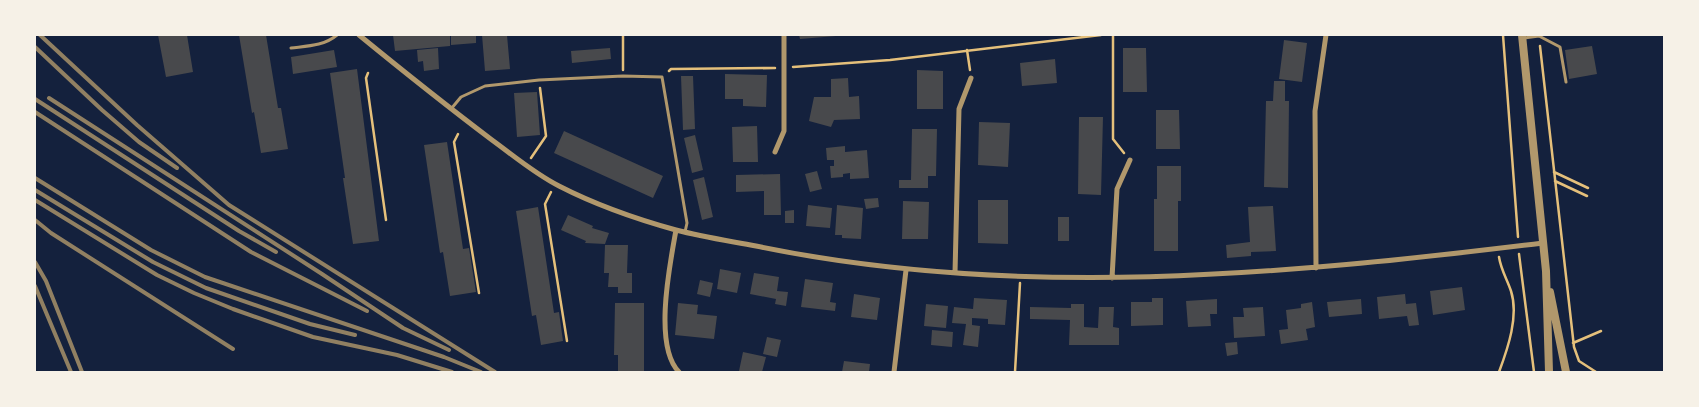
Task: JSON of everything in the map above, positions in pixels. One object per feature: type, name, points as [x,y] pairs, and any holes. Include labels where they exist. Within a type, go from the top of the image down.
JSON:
[{"type":"street","points":[[359,35],[450,109],[556,184],[600,206],[676,230],[787,253],[906,270],[1020,277],[1112,278],[1216,275],[1316,268],[1543,243]]},
{"type":"street","points":[[775,152],[784,131],[784,35]]},
{"type":"street","points":[[1316,268],[1315,111],[1326,35]]},
{"type":"street","points":[[1523,37],[1546,271],[1549,372]]},
{"type":"street","points":[[955,273],[960,109],[971,78]]},
{"type":"street","points":[[1112,278],[1117,189],[1130,160]]},
{"type":"street","points":[[676,230],[665,299],[668,352],[673,366],[679,372]]},
{"type":"street","points":[[894,372],[906,270]]},
{"type":"street","points":[[1546,271],[1566,372]]},
{"type":"lane","points":[[291,48],[320,44],[330,41],[337,35]]},
{"type":"lane","points":[[1523,37],[1539,36],[1560,47],[1566,82]]},
{"type":"lane","points":[[450,109],[460,97],[485,86],[539,80],[623,76],[662,77],[687,223],[685,232]]},
{"type":"path","points":[[623,35],[623,76]]},
{"type":"path","points":[[662,77],[671,69],[784,68],[890,60],[1101,35]]},
{"type":"path","points":[[1113,35],[1113,139],[1130,160]]},
{"type":"path","points":[[1502,35],[1517,231]]},
{"type":"path","points":[[1539,36],[1573,343],[1579,361],[1596,372]]},
{"type":"path","points":[[967,50],[971,78]]},
{"type":"path","points":[[368,73],[366,78],[386,220]]},
{"type":"path","points":[[527,165],[546,136],[539,80]]},
{"type":"path","points":[[458,134],[454,142],[479,293]]},
{"type":"path","points":[[1554,172],[1588,188]]},
{"type":"path","points":[[1555,181],[1587,196]]},
{"type":"path","points":[[556,184],[545,204],[566,341]]},
{"type":"path","points":[[1498,248],[1500,265],[1512,296],[1514,312],[1506,355],[1499,372]]},
{"type":"path","points":[[1520,258],[1534,372]]},
{"type":"path","points":[[1015,372],[1020,277]]},
{"type":"path","points":[[1573,343],[1601,331]]},
{"type":"building","points":[[158,35],[187,35],[193,72],[166,77]]},
{"type":"building","points":[[239,35],[266,35],[278,108],[281,108],[288,149],[261,153],[254,112],[252,113]]},
{"type":"building","points":[[393,35],[450,35],[450,46],[395,51]]},
{"type":"building","points":[[451,35],[476,35],[476,43],[451,45]]},
{"type":"building","points":[[482,35],[507,35],[510,69],[485,71]]},
{"type":"building","points":[[799,35],[836,35],[836,36],[800,39]]},
{"type":"building","points":[[1284,40],[1307,43],[1302,82],[1279,79]]},
{"type":"building","points":[[1592,46],[1597,74],[1569,79],[1565,50]]},
{"type":"building","points":[[438,48],[439,69],[424,71],[423,61],[418,62],[417,50]]},
{"type":"building","points":[[610,48],[611,59],[572,63],[571,51]]},
{"type":"building","points":[[1123,48],[1146,48],[1147,92],[1123,92]]},
{"type":"building","points":[[334,50],[337,67],[293,74],[291,57]]},
{"type":"building","points":[[1055,59],[1057,83],[1022,86],[1020,63]]},
{"type":"building","points":[[357,69],[379,241],[353,244],[330,73]]},
{"type":"building","points":[[917,70],[943,71],[943,109],[917,109]]},
{"type":"building","points":[[725,74],[767,75],[766,107],[743,106],[743,99],[725,99]]},
{"type":"building","points":[[681,76],[693,76],[695,129],[683,130]]},
{"type":"building","points":[[848,78],[849,97],[859,96],[860,119],[834,120],[831,127],[809,121],[814,97],[831,97],[831,79]]},
{"type":"building","points":[[1274,81],[1285,81],[1285,101],[1289,101],[1288,188],[1264,187],[1266,101],[1273,101]]},
{"type":"building","points":[[537,92],[540,135],[517,137],[514,93]]},
{"type":"building","points":[[1156,110],[1179,110],[1180,149],[1156,149]]},
{"type":"building","points":[[1079,117],[1103,117],[1101,195],[1078,194]]},
{"type":"building","points":[[979,122],[1010,123],[1008,167],[978,165]]},
{"type":"building","points":[[757,126],[758,162],[733,162],[732,127]]},
{"type":"building","points":[[912,129],[937,129],[936,176],[928,176],[928,188],[899,188],[899,180],[911,180]]},
{"type":"building","points":[[564,131],[663,176],[653,198],[554,153]]},
{"type":"building","points":[[695,135],[703,170],[692,173],[684,138]]},
{"type":"building","points":[[447,142],[463,249],[469,248],[476,292],[450,296],[443,252],[440,253],[424,145]]},
{"type":"building","points":[[845,146],[845,152],[867,150],[869,178],[850,179],[850,173],[843,174],[843,177],[831,178],[830,166],[834,166],[834,160],[827,160],[826,148]]},
{"type":"building","points":[[1157,166],[1181,166],[1181,201],[1178,201],[1178,251],[1154,251],[1154,199],[1157,199]]},
{"type":"building","points":[[817,171],[822,189],[810,192],[805,174]]},
{"type":"building","points":[[780,174],[781,215],[764,215],[764,191],[736,192],[736,175]]},
{"type":"building","points":[[704,177],[713,217],[702,220],[693,180]]},
{"type":"building","points":[[878,198],[879,207],[866,209],[864,199]]},
{"type":"building","points":[[978,200],[1008,200],[1008,244],[978,243]]},
{"type":"building","points":[[903,201],[929,202],[928,239],[902,239]]},
{"type":"building","points":[[808,205],[832,208],[830,228],[806,226]]},
{"type":"building","points":[[837,205],[863,208],[861,239],[842,238],[842,235],[835,235]]},
{"type":"building","points":[[1273,206],[1276,251],[1251,252],[1251,256],[1227,258],[1226,245],[1250,242],[1248,207]]},
{"type":"building","points":[[538,207],[554,313],[559,312],[563,341],[541,345],[536,315],[532,316],[516,211]]},
{"type":"building","points":[[794,210],[794,223],[785,223],[785,211]]},
{"type":"building","points":[[568,215],[593,226],[592,228],[609,233],[605,244],[585,243],[586,241],[561,230]]},
{"type":"building","points":[[1058,217],[1069,217],[1069,241],[1058,241]]},
{"type":"building","points":[[605,245],[628,245],[627,273],[632,273],[632,293],[618,293],[618,287],[608,287],[609,273],[604,273]]},
{"type":"building","points":[[720,269],[741,273],[737,293],[717,289]]},
{"type":"building","points":[[754,273],[779,277],[777,291],[788,292],[786,306],[775,304],[776,299],[750,294]]},
{"type":"building","points":[[805,279],[833,283],[830,302],[836,303],[835,311],[801,307]]},
{"type":"building","points":[[700,280],[713,283],[710,297],[697,294]]},
{"type":"building","points":[[1462,287],[1465,310],[1433,315],[1430,291]]},
{"type":"building","points":[[854,294],[880,298],[877,320],[851,317]]},
{"type":"building","points":[[1405,294],[1406,304],[1416,303],[1419,325],[1409,326],[1407,316],[1379,319],[1377,297]]},
{"type":"building","points":[[974,298],[1007,300],[1005,325],[988,324],[988,319],[972,318],[972,325],[980,326],[978,347],[963,345],[966,324],[952,323],[954,307],[973,309]]},
{"type":"building","points":[[1152,298],[1163,298],[1163,325],[1131,326],[1131,302],[1152,302]]},
{"type":"building","points":[[1217,299],[1217,314],[1210,314],[1211,326],[1188,327],[1186,301]]},
{"type":"building","points":[[1361,299],[1362,314],[1329,317],[1327,302]]},
{"type":"building","points":[[1312,302],[1315,327],[1306,329],[1308,340],[1281,344],[1279,330],[1288,329],[1286,310],[1301,308],[1301,304]]},
{"type":"building","points":[[615,303],[644,303],[644,372],[618,372],[618,355],[614,355]]},
{"type":"building","points":[[678,303],[698,305],[697,314],[717,316],[714,339],[675,335]]},
{"type":"building","points":[[926,304],[948,306],[946,328],[924,326]]},
{"type":"building","points":[[1071,304],[1084,304],[1084,327],[1098,328],[1099,307],[1114,307],[1113,327],[1119,328],[1119,345],[1069,345],[1070,320],[1030,319],[1030,307],[1071,308]]},
{"type":"building","points":[[1263,307],[1265,336],[1234,338],[1233,317],[1244,317],[1243,308]]},
{"type":"building","points":[[932,330],[953,332],[952,347],[931,345]]},
{"type":"building","points":[[767,337],[781,340],[777,357],[763,354]]},
{"type":"building","points":[[1237,342],[1238,354],[1227,356],[1225,343]]},
{"type":"building","points":[[743,352],[766,357],[762,372],[739,371]]},
{"type":"building","points":[[844,361],[870,364],[869,372],[842,372]]},
{"type":"railway","points":[[40,35],[137,125],[229,205],[495,372]]},
{"type":"railway","points":[[35,47],[139,142],[177,168]]},
{"type":"railway","points":[[49,98],[403,328],[449,350]]},
{"type":"railway","points":[[35,99],[239,231],[276,252]]},
{"type":"railway","points":[[35,112],[251,252],[367,311]]},
{"type":"railway","points":[[35,178],[151,250],[205,277],[444,357],[481,372]]},
{"type":"railway","points":[[35,190],[153,262],[206,288],[310,324],[355,335]]},
{"type":"railway","points":[[35,200],[157,275],[194,293],[313,337],[397,355],[452,372]]},
{"type":"railway","points":[[35,220],[51,233],[233,349]]},
{"type":"railway","points":[[35,262],[46,281],[82,372]]},
{"type":"railway","points":[[35,286],[71,372]]}]
